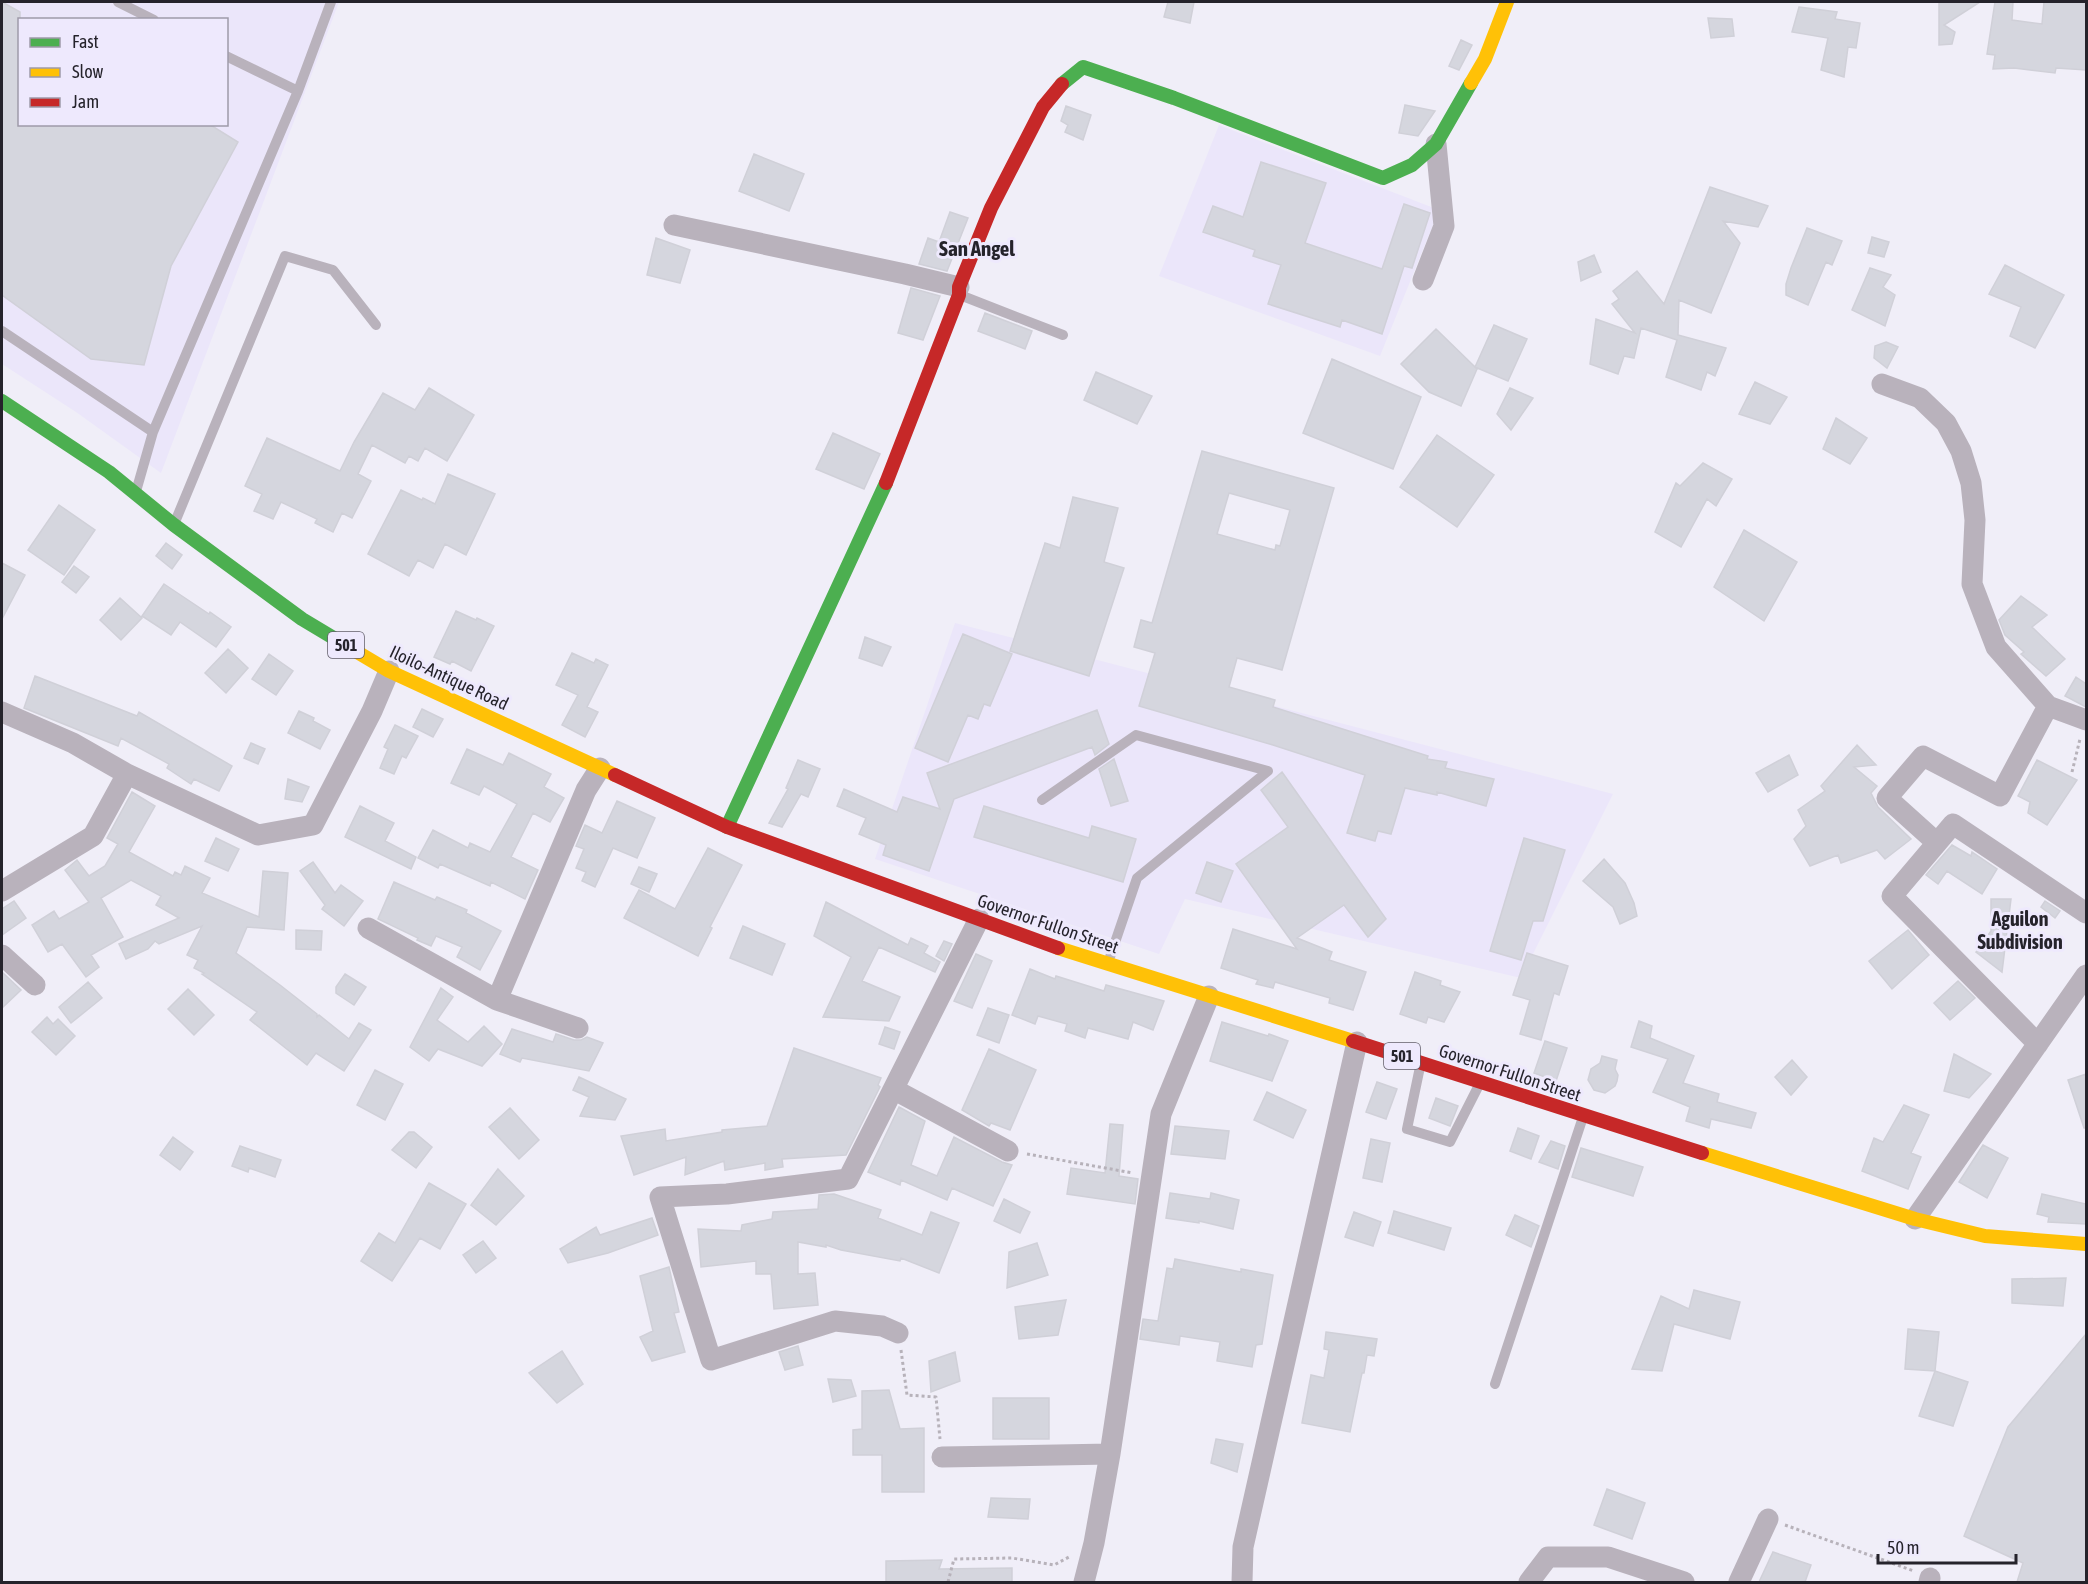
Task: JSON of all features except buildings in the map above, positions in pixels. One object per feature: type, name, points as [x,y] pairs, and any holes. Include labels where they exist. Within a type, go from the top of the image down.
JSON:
[{"type":"main road","points":[[727,826],[895,463],[991,208],[1043,107],[1060,86],[1083,67],[1174,98],[1383,177],[1412,165],[1436,144],[1485,59],[1507,2]]},
{"type":"main road","name":"Iloilo-Antique Road","points":[[2,401],[109,472],[174,525],[302,619],[389,671],[727,826]]},
{"type":"main road","name":"Governor Fullon Street","points":[[727,826],[979,920],[1108,963],[1583,1116],[1915,1219],[1985,1236],[2086,1244]]},
{"type":"street","points":[[1423,280],[1444,226],[1436,144]]},
{"type":"street","points":[[674,225],[905,274],[959,291]]},
{"type":"street","points":[[1882,384],[1920,398],[1946,423],[1961,451],[1971,483],[1975,520],[1972,584],[1996,647],[2048,706],[2085,720]]},
{"type":"street","points":[[2,712],[73,743],[127,774],[258,835],[313,825],[372,711],[389,671]]},
{"type":"street","points":[[1937,843],[1887,798],[1923,756],[2000,796],[2048,706]]},
{"type":"street","points":[[496,1000],[586,790],[600,768]]},
{"type":"street","points":[[2,891],[93,836],[127,774]]},
{"type":"street","points":[[2038,1044],[1892,896],[1953,824],[2086,913]]},
{"type":"street","points":[[898,1333],[882,1326],[835,1321],[711,1360],[660,1197],[727,1194],[848,1179],[979,920]]},
{"type":"street","points":[[368,928],[496,1000],[578,1028]]},
{"type":"street","points":[[2,956],[35,985]]},
{"type":"street","points":[[1915,1219],[2086,975]]},
{"type":"street","points":[[1084,1582],[1094,1543],[1110,1454],[1161,1114],[1209,996]]},
{"type":"street","points":[[1242,1582],[1243,1546],[1357,1042]]},
{"type":"street","points":[[895,1090],[1008,1150]]},
{"type":"street","points":[[942,1458],[1110,1454]]},
{"type":"street","points":[[1739,1582],[1768,1519]]},
{"type":"street","points":[[1529,1582],[1548,1557],[1608,1557],[1684,1582]]},
{"type":"lane","points":[[118,2],[150,18]]},
{"type":"lane","points":[[135,495],[153,432],[298,91],[331,2]]},
{"type":"lane","points":[[228,57],[298,91]]},
{"type":"lane","points":[[174,525],[285,256],[333,270],[375,325]]},
{"type":"lane","points":[[959,291],[1063,335]]},
{"type":"lane","points":[[2,331],[153,432]]},
{"type":"lane","points":[[1042,800],[1136,735],[1268,771],[1137,878],[1108,963]]},
{"type":"lane","points":[[1421,1063],[1407,1129],[1450,1142],[1481,1083]]},
{"type":"lane","points":[[1496,1384],[1583,1116]]},
{"type":"path","points":[[2072,772],[2085,720]]},
{"type":"path","points":[[1008,1150],[1151,1176]]},
{"type":"path","points":[[898,1333],[908,1395],[936,1397],[942,1458]]},
{"type":"path","points":[[1768,1519],[1929,1580]]},
{"type":"path","points":[[948,1582],[954,1559],[1012,1558],[1054,1565],[1094,1543]]},
{"type":"shaded area","points":[[2,2],[339,2],[161,473],[76,412],[2,364]]},
{"type":"shaded area","points":[[1219,125],[1439,210],[1380,356],[1159,276]]},
{"type":"shaded area","points":[[955,623],[1613,794],[1521,978],[1185,899],[1159,954],[875,859]]},
{"type":"traffic: fast","points":[[1062,84],[1083,67],[1174,98],[1383,178],[1412,165],[1436,144],[1471,83]]},
{"type":"traffic: fast","points":[[2,401],[109,472],[174,525],[302,619],[342,643]]},
{"type":"traffic: fast","points":[[727,827],[886,483]]},
{"type":"traffic: slow","points":[[1471,83],[1485,59],[1507,2]]},
{"type":"traffic: slow","points":[[342,643],[389,671],[615,775]]},
{"type":"traffic: slow","points":[[1058,948],[1353,1041]]},
{"type":"traffic: slow","points":[[1702,1153],[1915,1219],[1985,1236],[2086,1244]]},
{"type":"traffic: jam","points":[[886,483],[991,208],[1043,107],[1062,84]]},
{"type":"traffic: jam","points":[[615,775],[727,827],[1058,948]]},
{"type":"traffic: jam","points":[[1353,1041],[1702,1153]]},
{"type":"district","name":"San Angel","points":[[977,249]]},
{"type":"district","name":"Aguilon Subdivision","points":[[2020,930]]}]
